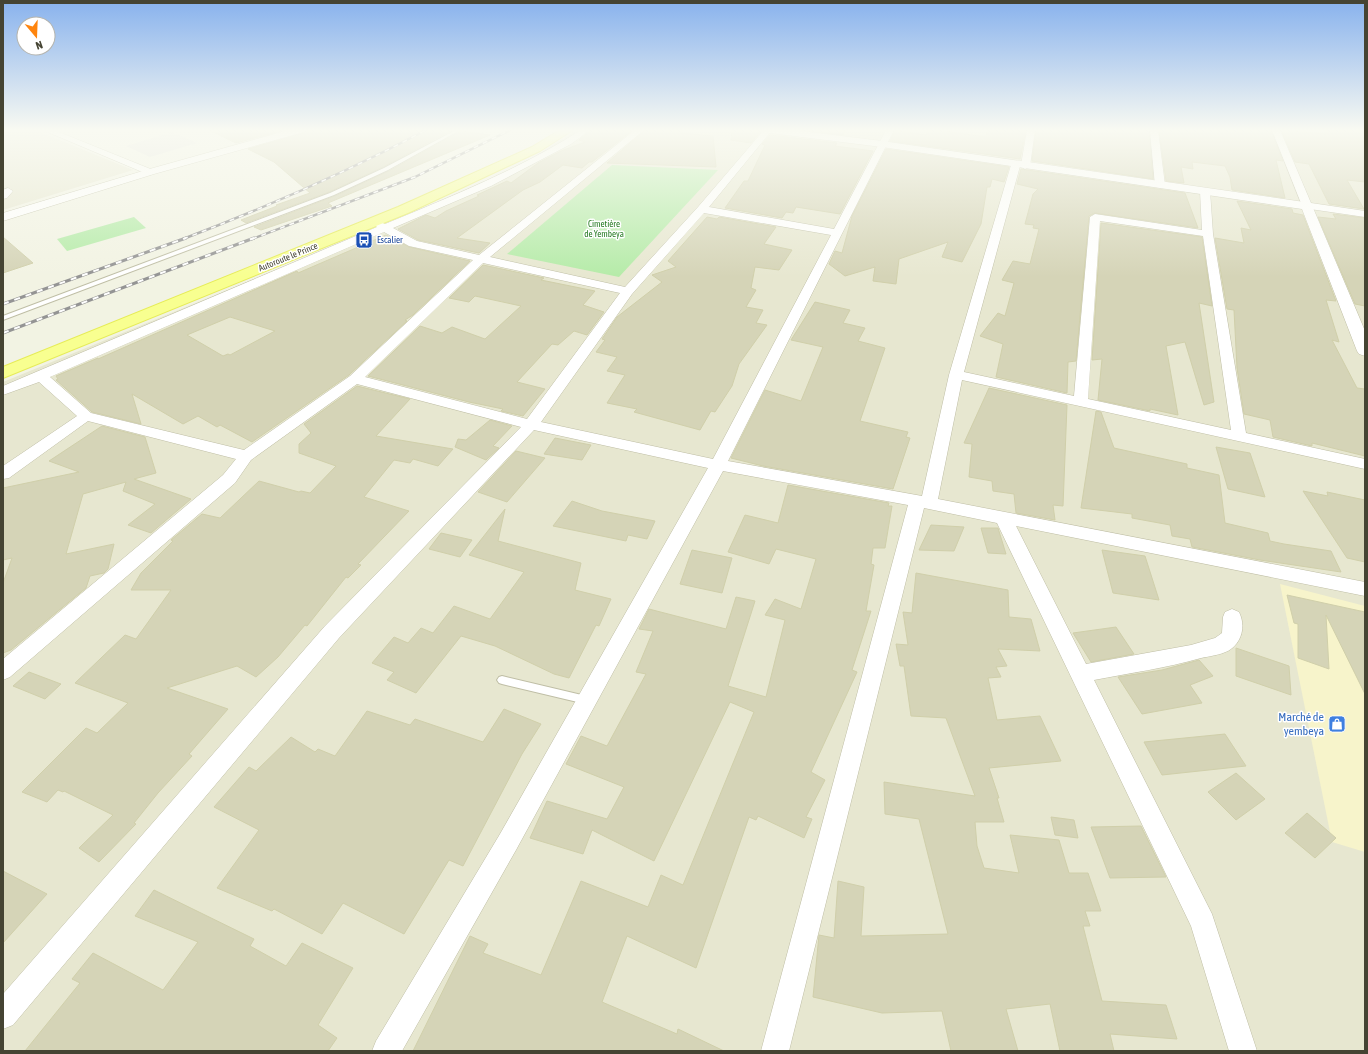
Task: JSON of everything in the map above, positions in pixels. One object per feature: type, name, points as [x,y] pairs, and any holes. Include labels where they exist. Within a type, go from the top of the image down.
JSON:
[{"type":"main road","name":"Autoroute le Prince","points":[[39,344],[363,216],[452,179]]},
{"type":"main road","name":"Autoroute le Prince","points":[[3,373],[380,225],[403,210],[470,179]]},
{"type":"street","points":[[3,217],[127,179]]},
{"type":"street","points":[[3,391],[274,275],[380,225],[497,179]]},
{"type":"street","points":[[3,671],[229,479],[246,456],[355,379],[482,258],[579,179]]},
{"type":"street","points":[[3,1015],[332,632],[531,425],[628,291],[727,179]]},
{"type":"street","points":[[386,1051],[508,842],[718,465],[864,179]]},
{"type":"street","points":[[775,1051],[956,375],[1016,179]]},
{"type":"street","points":[[1119,179],[1365,214]]},
{"type":"street","points":[[1159,179],[1160,185]]},
{"type":"street","points":[[1296,179],[1365,351]]},
{"type":"street","points":[[1205,192],[1208,234],[1239,436]]},
{"type":"street","points":[[702,209],[836,233]]},
{"type":"street","points":[[1081,402],[1095,217],[1208,234]]},
{"type":"street","points":[[380,225],[413,244],[628,291]]},
{"type":"street","points":[[956,375],[1365,464]]},
{"type":"street","points":[[41,376],[86,416],[246,456]]},
{"type":"street","points":[[355,379],[531,425],[718,465],[1003,517],[1365,589]]},
{"type":"street","points":[[3,474],[86,416]]},
{"type":"street","points":[[1003,517],[1204,923],[1243,1051]]},
{"type":"street","points":[[1080,674],[1191,653],[1221,645],[1232,636],[1232,617]]},
{"type":"lane","points":[[3,318],[332,194],[364,179]]},
{"type":"lane","points":[[502,680],[587,701]]},
{"type":"shaded area","points":[[3,179],[103,179],[3,210]]},
{"type":"shaded area","points":[[498,179],[1365,179],[1365,1051],[3,1051],[3,382]]},
{"type":"shaded area","name":"Marché de yembeya","points":[[1280,584],[1365,606],[1365,852],[1332,842]]},
{"type":"green space","name":"Cimetière de Yembeya","points":[[595,179],[710,179],[619,277],[507,254]]},
{"type":"green space","points":[[134,217],[146,228],[67,251],[57,239]]},
{"type":"building","points":[[294,179],[357,179],[329,192],[246,223],[241,220],[277,206],[276,205],[310,193]]},
{"type":"building","points":[[371,179],[385,179],[328,203],[332,206],[261,230],[254,227],[335,196]]},
{"type":"building","points":[[516,179],[544,179],[523,190],[457,238],[490,243],[479,253],[418,240],[398,229],[426,215],[435,218],[446,211],[479,196],[477,195],[507,181],[511,183]]},
{"type":"building","points":[[749,179],[858,179],[840,214],[796,207],[793,213],[786,212],[782,218],[725,208],[744,181],[748,181]]},
{"type":"building","points":[[871,179],[992,179],[990,187],[987,187],[981,224],[962,262],[942,257],[948,242],[899,259],[896,284],[873,281],[875,267],[845,276],[829,264],[835,251],[842,253],[852,216]]},
{"type":"building","points":[[993,179],[1005,179],[1004,182]]},
{"type":"building","points":[[1018,179],[1091,179],[1185,193],[1198,228],[1095,213],[1089,216],[1076,361],[1068,362],[1067,393],[996,377],[1003,344],[980,336],[998,313],[1005,316],[1014,283],[1002,280],[1013,261],[1030,264],[1039,229],[1033,228],[1034,225],[1025,224],[1033,194],[1038,189],[1017,184]]},
{"type":"building","points":[[1166,179],[1183,179],[1184,183],[1166,181]]},
{"type":"building","points":[[1230,179],[1281,179],[1285,198],[1232,190]]},
{"type":"building","points":[[1317,179],[1365,179],[1365,182],[1347,180],[1364,209],[1329,204]]},
{"type":"building","points":[[1237,201],[1292,209],[1293,213],[1303,215],[1336,301],[1326,300],[1339,342],[1332,340],[1357,388],[1365,389],[1365,456],[1312,443],[1312,446],[1273,437],[1270,420],[1244,414],[1237,368],[1234,310],[1227,309],[1215,238],[1244,243],[1241,228],[1251,230]]},
{"type":"building","points":[[1333,214],[1365,218],[1365,306],[1355,304],[1318,217],[1336,219]]},
{"type":"building","points":[[707,217],[717,219],[719,217],[776,227],[764,244],[792,250],[779,270],[755,267],[751,288],[756,290],[746,307],[763,310],[756,323],[767,325],[739,364],[732,386],[715,412],[711,411],[700,430],[634,412],[637,409],[607,403],[625,375],[607,371],[617,357],[596,352],[605,340],[602,339],[617,317],[662,282],[652,275],[676,267],[668,261]]},
{"type":"building","points":[[1101,223],[1202,237],[1212,306],[1199,303],[1214,402],[1204,405],[1185,342],[1166,346],[1178,415],[1150,409],[1150,411],[1098,400],[1102,359],[1092,360]]},
{"type":"building","points":[[386,235],[409,247],[470,261],[413,315],[405,320],[407,321],[349,375],[252,442],[220,425],[217,427],[198,416],[183,424],[132,394],[141,424],[92,412],[56,380],[58,379],[56,376],[297,271],[298,273]],"holes":[[[230,317],[275,331],[230,355],[228,354],[223,356],[187,335]]]},
{"type":"building","points":[[3,237],[33,263],[3,273]]},
{"type":"building","points":[[483,265],[544,278],[541,280],[595,291],[583,305],[604,312],[587,335],[574,331],[558,345],[552,344],[517,382],[545,389],[523,416],[501,411],[503,409],[469,402],[368,376],[420,326],[442,333],[452,327],[485,339],[521,306],[475,296],[469,302],[449,298]]},
{"type":"building","points":[[815,302],[850,310],[843,323],[865,328],[858,341],[885,348],[860,421],[908,432],[906,437],[910,438],[893,489],[763,466],[731,458],[765,390],[801,401],[823,347],[791,340]]},
{"type":"building","points":[[357,386],[410,399],[376,436],[453,449],[438,466],[413,459],[410,463],[394,460],[364,497],[409,511],[358,564],[361,565],[348,578],[346,577],[307,626],[305,625],[278,657],[256,677],[237,666],[167,688],[228,709],[189,754],[192,756],[158,793],[134,823],[136,824],[99,862],[79,848],[113,815],[64,791],[58,790],[47,802],[22,792],[86,728],[97,733],[128,703],[75,683],[125,635],[136,639],[171,590],[131,590],[141,573],[173,541],[171,540],[202,514],[220,518],[259,481],[299,492],[310,493],[336,466],[299,453],[299,444],[311,433],[304,424]]},
{"type":"building","points":[[989,388],[1067,405],[1063,506],[1053,505],[1055,520],[1016,513],[1014,494],[993,491],[992,481],[969,477],[972,444],[964,443]]},
{"type":"building","points":[[1096,411],[1101,412],[1114,448],[1187,464],[1187,468],[1219,475],[1225,523],[1268,533],[1270,541],[1331,551],[1341,572],[1260,560],[1192,547],[1190,539],[1172,536],[1170,525],[1132,518],[1132,514],[1081,508]]},
{"type":"building","points":[[490,420],[512,426],[493,446],[499,448],[486,460],[455,447],[458,439],[466,440]]},
{"type":"building","points":[[102,426],[145,437],[156,473],[134,479],[191,499],[151,533],[128,525],[155,504],[123,491],[126,482],[83,494],[66,554],[114,544],[108,569],[104,573],[90,576],[86,588],[11,650],[3,653],[3,583],[12,558],[3,560],[3,488],[79,472],[49,461]]},
{"type":"building","points":[[555,438],[591,445],[582,460],[544,454]]},
{"type":"building","points":[[1216,447],[1250,453],[1265,497],[1228,489]]},
{"type":"building","points":[[516,451],[545,458],[507,502],[478,492]]},
{"type":"building","points":[[788,485],[889,503],[888,506],[892,506],[885,548],[873,548],[871,564],[874,565],[866,611],[871,611],[852,670],[857,672],[811,772],[825,780],[806,817],[812,819],[804,838],[758,816],[756,820],[749,817],[696,968],[627,936],[602,1002],[677,1034],[678,1029],[724,1051],[413,1051],[470,936],[488,944],[483,953],[541,975],[581,881],[648,907],[661,875],[683,885],[754,712],[730,702],[654,861],[592,830],[583,854],[530,838],[547,801],[607,819],[624,787],[566,764],[581,736],[607,746],[646,674],[636,672],[653,631],[639,629],[649,609],[726,629],[736,597],[755,601],[728,686],[766,697],[785,620],[765,615],[775,599],[801,609],[816,559],[776,549],[769,564],[728,552],[745,515],[778,523]]},
{"type":"building","points":[[1303,491],[1328,496],[1327,492],[1365,500],[1365,562],[1347,558]]},
{"type":"building","points":[[572,501],[602,511],[655,521],[647,539],[628,535],[626,541],[553,526]]},
{"type":"building","points":[[505,509],[498,541],[581,563],[575,590],[611,599],[599,626],[596,625],[569,678],[554,674],[495,646],[461,636],[416,693],[387,680],[394,672],[372,663],[394,637],[408,643],[421,628],[433,633],[454,606],[490,619],[524,572],[469,555]]},
{"type":"building","points":[[931,525],[964,527],[954,551],[919,550]]},
{"type":"building","points":[[981,528],[998,528],[1006,554],[988,553]]},
{"type":"building","points":[[441,533],[472,540],[460,557],[429,549]]},
{"type":"building","points":[[692,550],[732,558],[722,593],[680,584]]},
{"type":"building","points":[[1102,550],[1145,556],[1159,600],[1113,593]]},
{"type":"building","points":[[916,573],[1008,590],[1009,617],[1031,619],[1040,651],[998,649],[1007,666],[996,667],[1001,677],[988,678],[997,720],[1040,716],[1061,761],[989,768],[999,798],[997,798],[1004,822],[975,822],[977,846],[984,868],[1019,873],[1010,835],[1059,840],[1069,873],[1088,873],[1101,911],[1085,911],[1090,926],[1083,926],[1102,1001],[1166,1005],[1177,1039],[1110,1034],[1114,1051],[1060,1051],[1050,1004],[1006,1009],[1018,1051],[951,1051],[942,1011],[882,1013],[813,997],[819,935],[834,938],[838,881],[864,887],[861,936],[948,934],[919,819],[885,814],[884,782],[975,796],[946,718],[911,716],[904,666],[900,666],[896,644],[908,645],[903,612],[912,613]]},
{"type":"building","points":[[1287,595],[1365,612],[1365,694],[1326,615],[1329,669],[1298,658],[1298,624],[1294,623]]},
{"type":"building","points":[[1116,627],[1134,654],[1091,662],[1073,633]]},
{"type":"building","points":[[1236,648],[1289,666],[1291,695],[1236,676]]},
{"type":"building","points":[[1199,660],[1213,676],[1190,685],[1202,703],[1142,714],[1118,677],[1162,670]]},
{"type":"building","points":[[29,672],[61,684],[45,699],[13,686]]},
{"type":"building","points":[[504,709],[541,724],[522,754],[463,866],[449,860],[404,934],[343,903],[322,934],[274,909],[272,911],[217,888],[259,830],[214,807],[249,767],[256,771],[291,737],[315,752],[318,749],[335,756],[367,711],[410,725],[415,719],[483,742]]},
{"type":"building","points":[[1225,734],[1246,766],[1162,775],[1144,742]]},
{"type":"building","points":[[1236,773],[1265,799],[1236,820],[1208,792]]},
{"type":"building","points":[[1307,813],[1336,838],[1315,858],[1285,833]]},
{"type":"building","points":[[1051,817],[1074,820],[1078,838],[1055,835]]},
{"type":"building","points":[[1141,826],[1166,877],[1110,878],[1091,827]]},
{"type":"building","points":[[3,871],[47,894],[3,943]]},
{"type":"building","points":[[154,890],[254,939],[250,946],[286,966],[302,943],[353,968],[318,1025],[337,1038],[328,1051],[25,1051],[80,983],[72,979],[93,953],[163,990],[198,942],[135,916]]},
{"type":"railway","points":[[183,239],[325,179]]},
{"type":"railway","points":[[252,239],[409,179]]},
{"type":"railway","points":[[3,304],[186,238]]},
{"type":"railway","points":[[3,333],[254,238]]},
{"type":"place","name":"Escalier","points":[[364,240]]},
{"type":"place","name":"Marché de yembeya","points":[[1337,724]]}]
